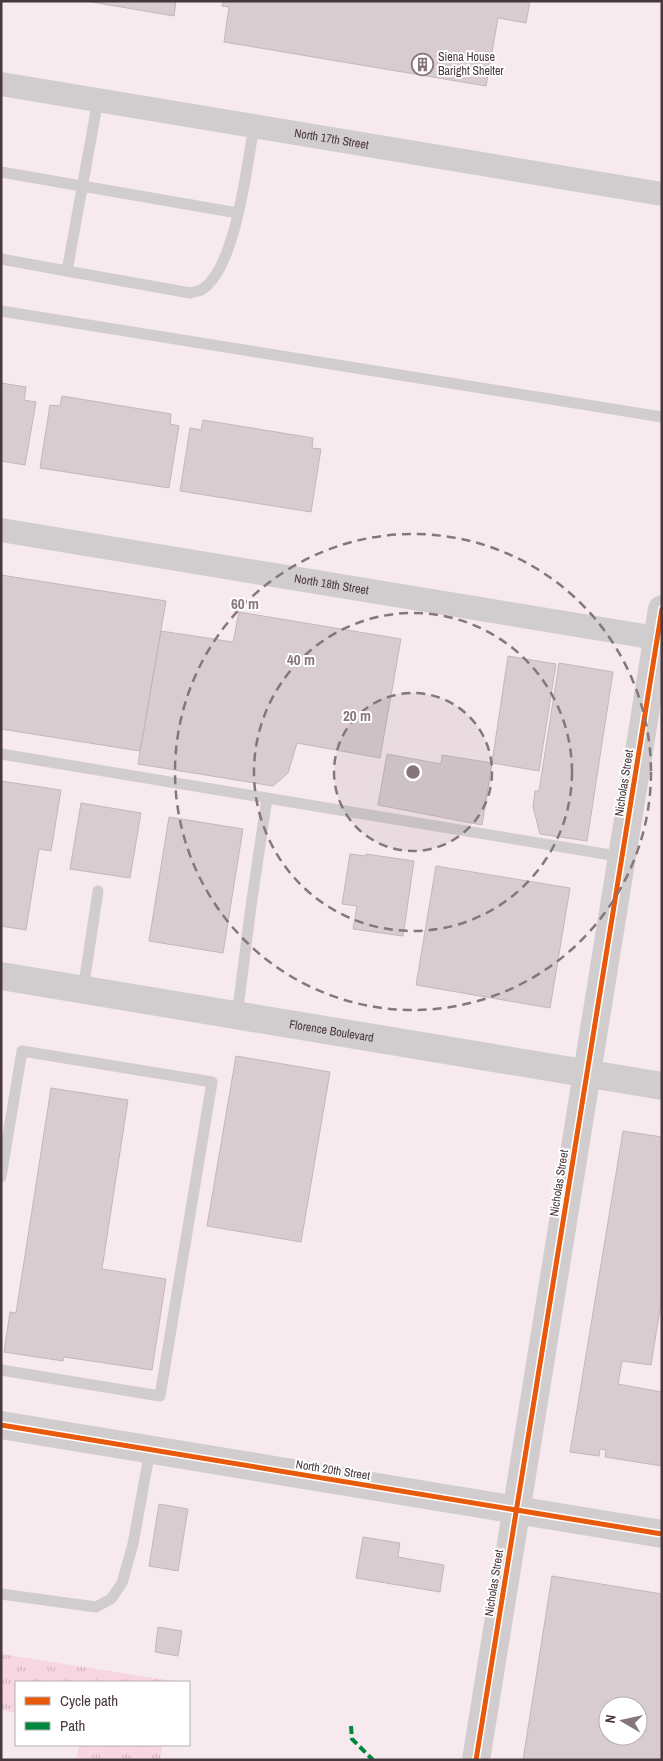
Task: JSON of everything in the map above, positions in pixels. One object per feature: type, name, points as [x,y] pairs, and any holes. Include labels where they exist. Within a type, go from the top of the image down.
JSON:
[{"type":"street","name":"North 17th Street","points":[[1,84],[662,194]]},
{"type":"street","name":"North 18th Street","points":[[1,530],[659,638]]},
{"type":"street","name":"Nicholas Street","points":[[476,1760],[515,1510],[659,638],[662,609]]},
{"type":"street","name":"Florence Boulevard","points":[[1,976],[662,1086]]},
{"type":"street","name":"North 20th Street","points":[[1,1425],[662,1534]]},
{"type":"lane","points":[[67,272],[98,100]]},
{"type":"lane","points":[[1,259],[190,292],[201,290],[212,280],[226,255],[238,214],[254,126]]},
{"type":"lane","points":[[1,172],[238,214]]},
{"type":"lane","points":[[1,311],[662,417]]},
{"type":"lane","points":[[1,754],[623,857]]},
{"type":"lane","points":[[237,1016],[251,906],[268,798]]},
{"type":"lane","points":[[83,990],[98,892]]},
{"type":"lane","points":[[1,1177],[22,1051],[212,1082],[160,1396],[1,1370]]},
{"type":"lane","points":[[1,1594],[96,1607],[111,1599],[122,1583],[133,1544],[150,1450]]},
{"type":"green space","points":[[1,1654],[173,1681],[15,1681],[15,1713],[1,1710]]},
{"type":"green space","points":[[79,1746],[162,1746],[160,1760],[76,1760]]},
{"type":"building","points":[[86,1],[176,1],[174,16]]},
{"type":"building","name":"Siena House Baright Shelter","points":[[223,1],[530,1],[526,23],[498,18],[486,86],[224,42],[229,7],[222,6]]},
{"type":"building","points":[[1,383],[26,387],[24,400],[36,402],[25,465],[1,461]]},
{"type":"building","points":[[62,396],[171,414],[170,424],[179,426],[169,488],[40,468],[50,405],[60,406]]},
{"type":"building","points":[[203,420],[313,438],[312,448],[321,449],[311,512],[180,491],[190,428],[201,430]]},
{"type":"building","points":[[1,575],[166,601],[140,751],[1,729]]},
{"type":"building","points":[[239,612],[401,639],[380,758],[297,743],[288,773],[273,786],[138,764],[161,631],[233,642]]},
{"type":"building","points":[[508,656],[556,664],[539,771],[492,763]]},
{"type":"building","points":[[559,663],[613,672],[587,841],[540,834],[533,807],[535,791],[539,791]]},
{"type":"building","points":[[387,754],[441,764],[442,755],[492,763],[482,825],[378,805]]},
{"type":"building","points":[[1,781],[61,790],[51,851],[39,849],[26,930],[1,926]]},
{"type":"building","points":[[81,803],[141,813],[130,878],[70,869]]},
{"type":"building","points":[[169,817],[243,829],[223,953],[149,941]]},
{"type":"building","points":[[350,854],[366,856],[366,854],[414,861],[403,936],[353,929],[357,906],[342,904]]},
{"type":"building","points":[[436,866],[570,888],[550,1008],[416,985]]},
{"type":"building","points":[[236,1056],[330,1072],[301,1242],[207,1226]]},
{"type":"building","points":[[51,1088],[128,1100],[102,1269],[166,1279],[152,1370],[64,1357],[63,1361],[4,1352],[10,1312],[16,1313]]},
{"type":"building","points":[[623,1131],[662,1137],[662,1297],[651,1365],[622,1361],[618,1384],[662,1392],[662,1466],[605,1457],[606,1450],[600,1449],[599,1456],[570,1452]]},
{"type":"building","points":[[159,1504],[188,1509],[178,1571],[149,1566]]},
{"type":"building","points":[[363,1537],[400,1543],[398,1557],[444,1565],[440,1592],[356,1578]]},
{"type":"building","points":[[552,1576],[662,1594],[662,1760],[523,1760]]},
{"type":"building","points":[[158,1627],[182,1631],[178,1656],[155,1652]]},
{"type":"marked path","points":[[351,1726],[352,1739],[373,1760]]},
{"type":"cycle path","points":[[476,1760],[662,609]]},
{"type":"cycle path","points":[[1,1425],[662,1534]]},
{"type":"place","name":"Siena House Baright Shelter","points":[[422,64]]}]
